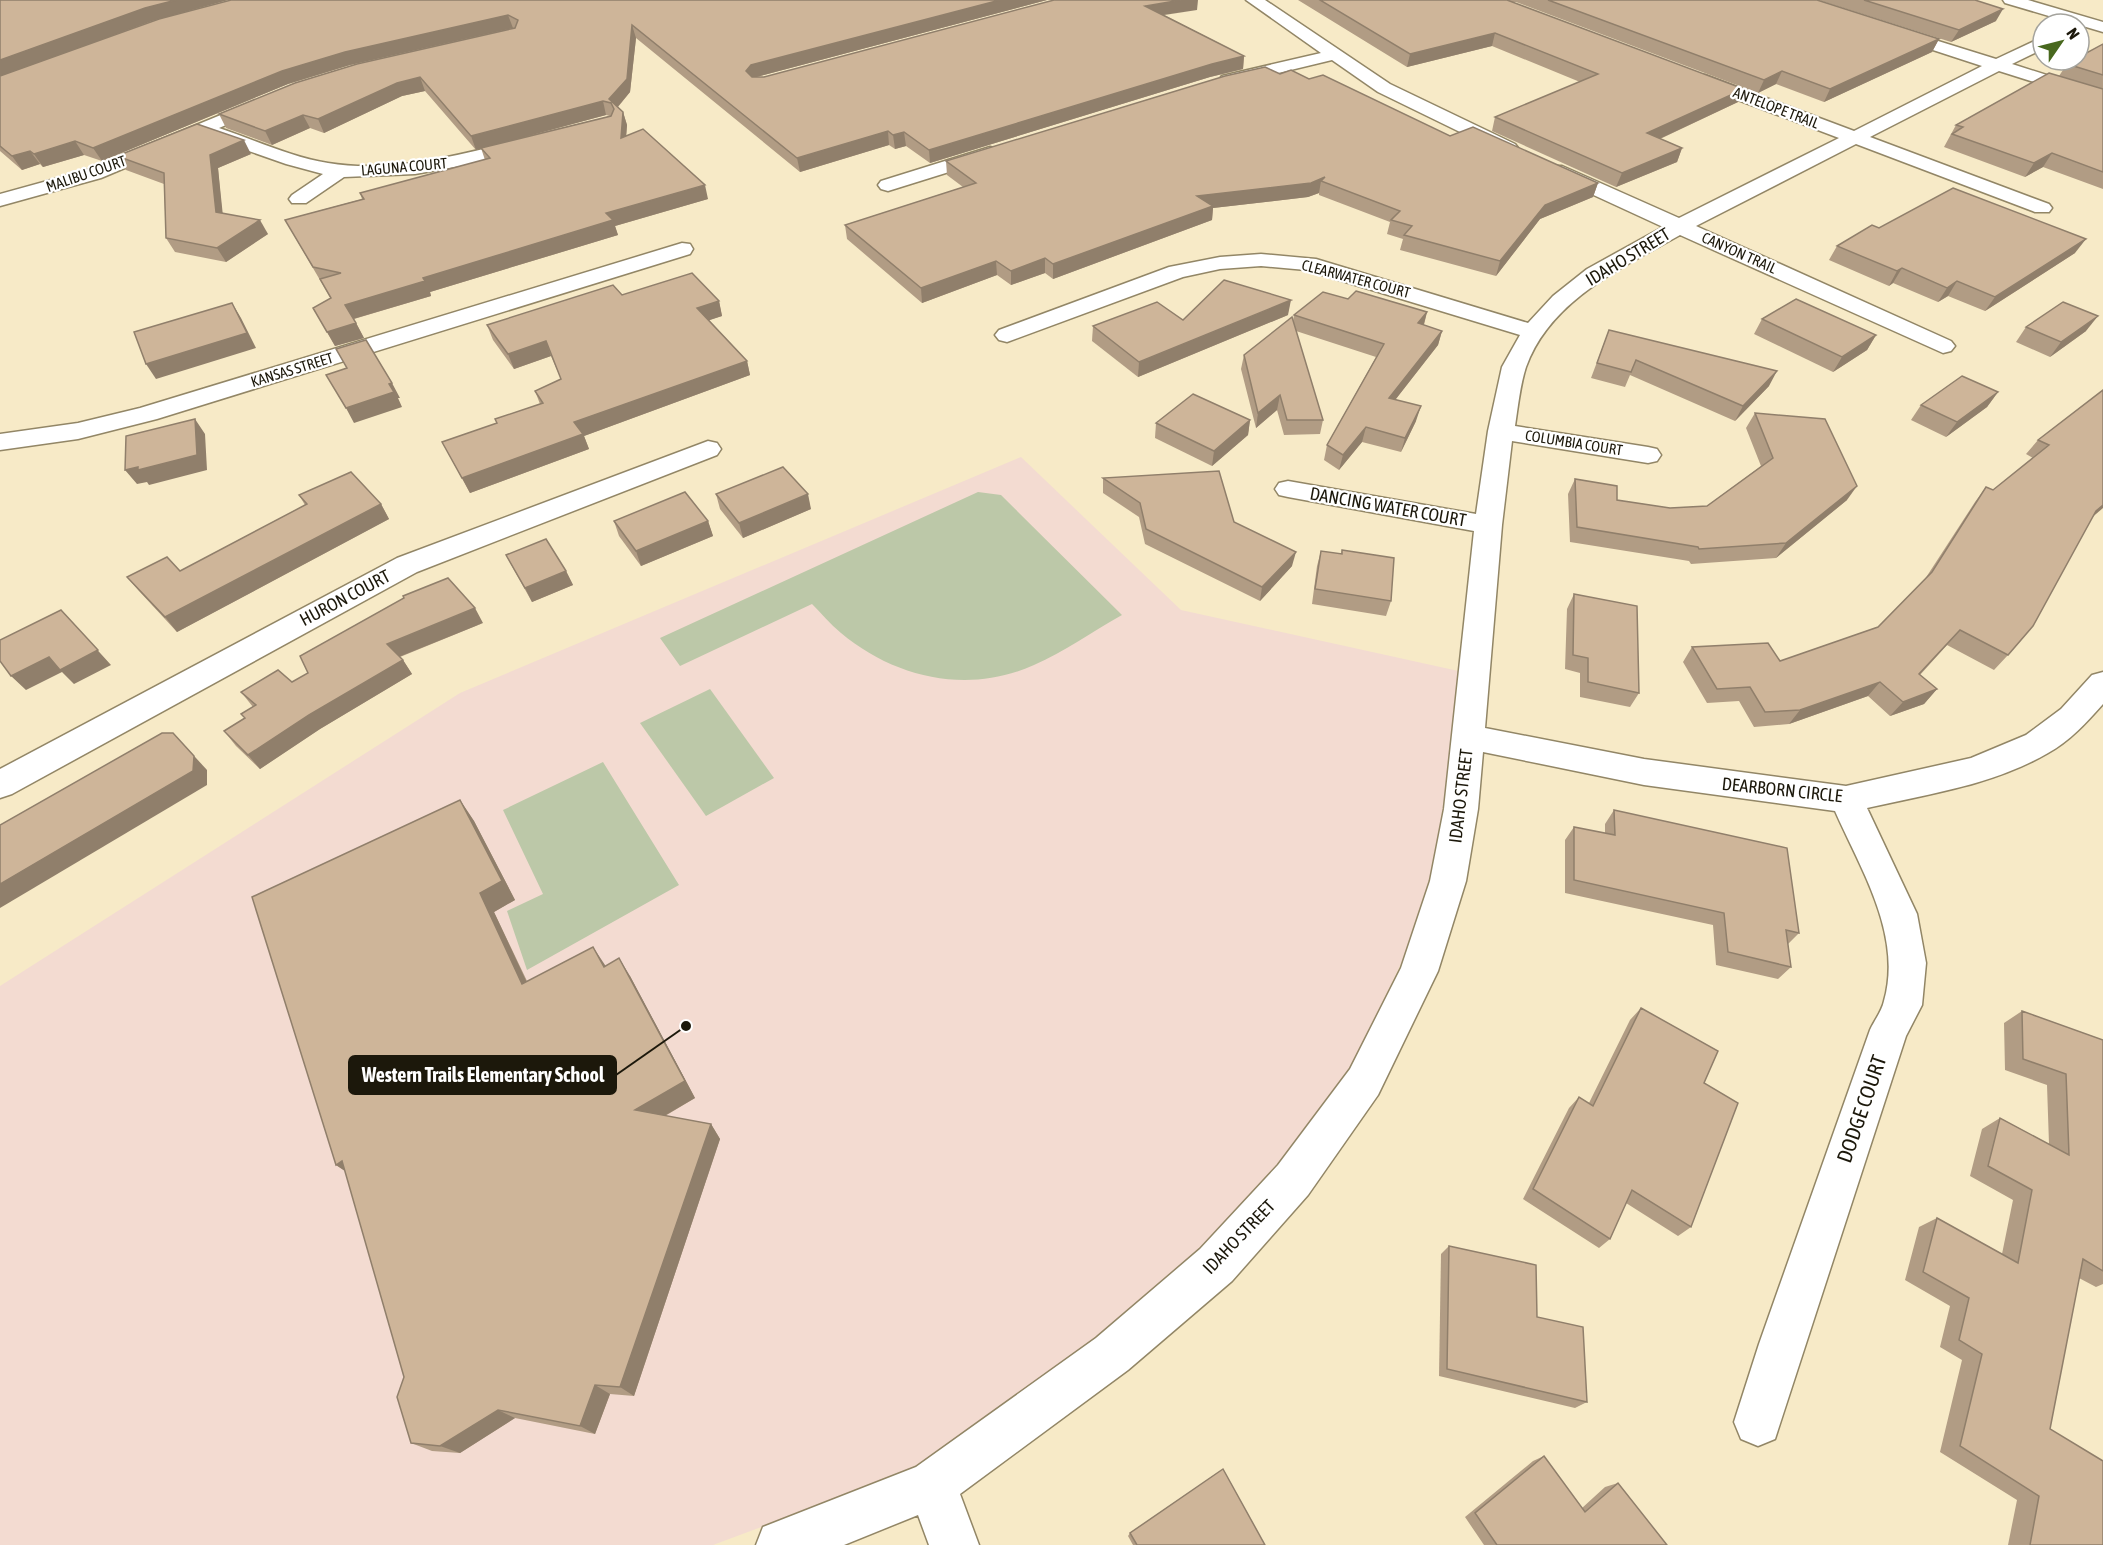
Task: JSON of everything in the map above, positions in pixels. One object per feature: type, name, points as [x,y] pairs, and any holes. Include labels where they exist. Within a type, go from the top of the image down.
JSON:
[{"type":"street","points":[[1254,0],[1333,55],[1401,97],[1520,153]]},
{"type":"street","points":[[2011,0],[2048,12]]},
{"type":"street","points":[[1873,25],[2103,99]]},
{"type":"street","name":"IDAHO STREET","points":[[781,1545],[932,1485],[1112,1354],[1216,1265],[1293,1180],[1364,1082],[1419,972],[1448,881],[1461,810],[1488,525],[1501,431],[1515,367],[1533,332],[1561,301],[1594,274],[1680,226],[2031,48]]},
{"type":"street","points":[[1205,86],[1333,55]]},
{"type":"street","name":"ANTELOPE TRAIL","points":[[1680,72],[2042,208]]},
{"type":"street","name":"MALIBU COURT","points":[[0,200],[94,174],[275,98]]},
{"type":"street","name":"LAGUNA COURT","points":[[202,128],[302,162],[341,170],[406,169],[430,166],[465,160],[540,140]]},
{"type":"street","points":[[888,184],[1013,146]]},
{"type":"street","name":"CANYON TRAIL","points":[[1541,163],[1943,346]]},
{"type":"street","points":[[299,198],[341,170]]},
{"type":"street","name":"KANSAS STREET","points":[[0,442],[78,431],[148,414],[682,249]]},
{"type":"street","name":"CLEARWATER COURT","points":[[1007,335],[1177,272],[1220,263],[1261,260],[1308,264],[1533,332]]},
{"type":"street","name":"COLUMBIA COURT","points":[[1501,431],[1648,455]]},
{"type":"street","name":"HURON COURT","points":[[0,785],[407,565],[708,449]]},
{"type":"street","name":"DANCING WATER COURT","points":[[1288,489],[1488,525]]},
{"type":"street","name":"DEARBORN CIRCLE","points":[[1468,737],[1644,772],[1846,799],[1977,770],[2037,744],[2072,718],[2103,682]]},
{"type":"street","name":"DODGE COURT","points":[[1758,1422],[1782,1344],[1889,1030],[1903,1005],[1907,963],[1899,914],[1846,799]]},
{"type":"street","points":[[932,1485],[954,1545]]},
{"type":"shaded area","points":[[1021,457],[1181,610],[1463,672],[1447,817],[1414,936],[1353,1065],[1276,1178],[1178,1275],[931,1464],[713,1545],[0,1545],[0,986],[460,693]]},
{"type":"green space","points":[[978,492],[1001,495],[1122,615],[1045,660],[1009,674],[984,679],[958,680],[933,677],[908,671],[885,661],[862,649],[841,633],[812,604],[680,666],[660,638]]},
{"type":"green space","points":[[710,689],[774,778],[706,816],[640,723]]},
{"type":"green space","points":[[603,762],[679,885],[527,970],[507,911],[543,894],[503,810]]},
{"type":"building","points":[[0,0],[176,0],[145,8],[0,60]]},
{"type":"building","points":[[231,0],[1000,0],[751,65],[746,71],[752,77],[764,77],[1054,0],[1181,0],[1145,6],[1244,56],[929,150],[904,132],[893,135],[888,131],[797,158],[632,25],[627,79],[609,99],[623,112],[621,138],[643,129],[705,185],[606,213],[613,220],[423,278],[425,281],[345,305],[356,323],[327,332],[313,308],[331,298],[320,279],[341,273],[313,267],[285,220],[364,199],[360,193],[490,158],[481,148],[611,116],[614,109],[611,103],[603,101],[471,136],[420,77],[397,83],[318,119],[303,115],[265,131],[219,114],[295,83],[357,64],[515,28],[518,20],[508,15],[345,52],[282,71],[93,148],[75,141],[34,154],[30,151],[12,156],[0,146],[0,76],[159,19]]},
{"type":"building","points":[[1320,0],[1507,0],[1744,89],[1647,133],[1682,148],[1622,173],[1495,117],[1598,74],[1495,33],[1410,54]]},
{"type":"building","points":[[1548,0],[1817,0],[1939,39],[1830,89],[1782,71],[1764,80]]},
{"type":"building","points":[[1864,0],[1975,0],[2003,9],[1959,30]]},
{"type":"building","points":[[2103,44],[2103,75],[2091,71],[2091,50]]},
{"type":"building","points":[[1265,67],[1280,74],[1291,70],[1309,79],[1323,75],[1450,136],[1473,127],[1598,183],[1545,205],[1500,261],[1404,235],[1412,226],[1391,220],[1400,211],[1321,181],[1325,177],[1311,183],[1197,196],[1213,206],[1053,264],[1045,258],[1011,271],[996,261],[921,288],[845,225],[976,183],[946,161],[1225,76]]},
{"type":"building","points":[[2049,73],[2103,89],[2103,172],[2052,153],[2034,163],[1952,134],[1963,127],[1956,125]]},
{"type":"building","points":[[197,124],[244,140],[210,155],[216,212],[260,220],[217,248],[166,238],[164,173],[117,156]]},
{"type":"building","points":[[1953,188],[2086,239],[1995,297],[1957,281],[1947,288],[1902,268],[1897,271],[1837,246],[1872,225],[1879,228]]},
{"type":"building","points":[[692,273],[719,301],[697,308],[747,361],[574,422],[583,434],[462,478],[442,442],[497,423],[495,419],[543,403],[535,391],[561,379],[546,341],[508,354],[487,325],[613,285],[622,295]]},
{"type":"building","points":[[1224,280],[1291,300],[1139,362],[1093,326],[1157,302],[1183,320]]},
{"type":"building","points":[[1356,291],[1427,312],[1418,323],[1442,331],[1389,398],[1421,406],[1405,438],[1366,427],[1343,455],[1327,445],[1384,344],[1294,315],[1323,292],[1348,299]]},
{"type":"building","points":[[1796,299],[1876,335],[1842,357],[1762,319]]},
{"type":"building","points":[[2063,302],[2098,316],[2061,342],[2026,327]]},
{"type":"building","points":[[232,303],[247,333],[146,364],[134,332]]},
{"type":"building","points":[[1292,317],[1323,420],[1287,420],[1280,395],[1258,413],[1244,355]]},
{"type":"building","points":[[1609,330],[1777,371],[1743,406],[1636,360],[1631,372],[1597,363]]},
{"type":"building","points":[[366,340],[392,383],[389,384],[394,392],[346,408],[326,375],[347,368],[336,349]]},
{"type":"building","points":[[1962,376],[1998,392],[1957,422],[1921,405]]},
{"type":"building","points":[[2103,390],[2103,505],[2096,511],[2033,626],[2008,655],[1960,630],[1919,674],[1937,689],[1903,702],[1880,682],[1800,710],[1765,712],[1750,687],[1717,689],[1692,647],[1768,643],[1780,661],[1878,627],[1932,572],[1986,487],[1993,490],[2049,445],[2038,440]]},
{"type":"building","points":[[1193,394],[1250,420],[1214,451],[1156,423]]},
{"type":"building","points":[[1755,413],[1825,419],[1857,486],[1786,543],[1699,549],[1577,527],[1575,479],[1617,486],[1617,500],[1670,508],[1707,506],[1773,458]]},
{"type":"building","points":[[195,419],[197,455],[138,470],[138,467],[125,470],[126,436]]},
{"type":"building","points":[[783,467],[808,494],[739,523],[716,494]]},
{"type":"building","points":[[1219,471],[1234,522],[1296,552],[1262,587],[1146,529],[1140,503],[1103,478]]},
{"type":"building","points":[[351,472],[381,504],[165,617],[127,577],[167,557],[180,571],[307,504],[299,495]]},
{"type":"building","points":[[685,492],[708,521],[636,551],[614,521]]},
{"type":"building","points":[[546,539],[566,571],[525,588],[506,555]]},
{"type":"building","points":[[1342,550],[1394,558],[1391,601],[1315,589],[1321,551],[1342,554]]},
{"type":"building","points":[[448,578],[475,608],[387,644],[403,660],[309,715],[248,755],[224,731],[245,718],[241,714],[256,705],[241,692],[278,670],[292,682],[308,673],[300,656],[404,598],[403,596]]},
{"type":"building","points":[[1574,594],[1637,606],[1639,693],[1588,682],[1588,658],[1573,655]]},
{"type":"building","points":[[61,610],[98,650],[60,670],[49,657],[11,676],[0,661],[0,640]]},
{"type":"building","points":[[162,733],[173,733],[194,756],[193,771],[0,884],[0,825]]},
{"type":"building","points":[[460,800],[502,881],[480,893],[522,984],[593,947],[604,967],[619,958],[685,1081],[635,1110],[711,1124],[620,1387],[595,1385],[580,1426],[498,1410],[440,1446],[411,1443],[397,1397],[404,1377],[342,1161],[336,1165],[252,897]]},
{"type":"building","points":[[1614,810],[1787,848],[1799,933],[1786,930],[1791,967],[1728,952],[1724,913],[1574,880],[1574,827],[1615,835]]},
{"type":"building","points":[[1641,1008],[1718,1051],[1704,1083],[1738,1103],[1691,1227],[1632,1190],[1610,1239],[1533,1189],[1579,1097],[1593,1106]]},
{"type":"building","points":[[2022,1011],[2103,1040],[2103,1271],[2083,1259],[2050,1429],[2103,1461],[2103,1545],[2030,1545],[2039,1496],[1960,1446],[1982,1354],[1959,1340],[1969,1298],[1923,1272],[1937,1218],[2018,1263],[2032,1190],[1988,1166],[2000,1118],[2069,1155],[2066,1074],[2023,1059]]},
{"type":"building","points":[[1449,1246],[1536,1265],[1537,1317],[1583,1327],[1587,1402],[1447,1369]]},
{"type":"building","points":[[1544,1456],[1585,1512],[1618,1483],[1667,1545],[1497,1545],[1475,1513]]},
{"type":"building","points":[[1223,1469],[1265,1545],[1137,1545],[1130,1533]]},
{"type":"place","name":"Western Trails Elementary School","points":[[686,1026]]}]
